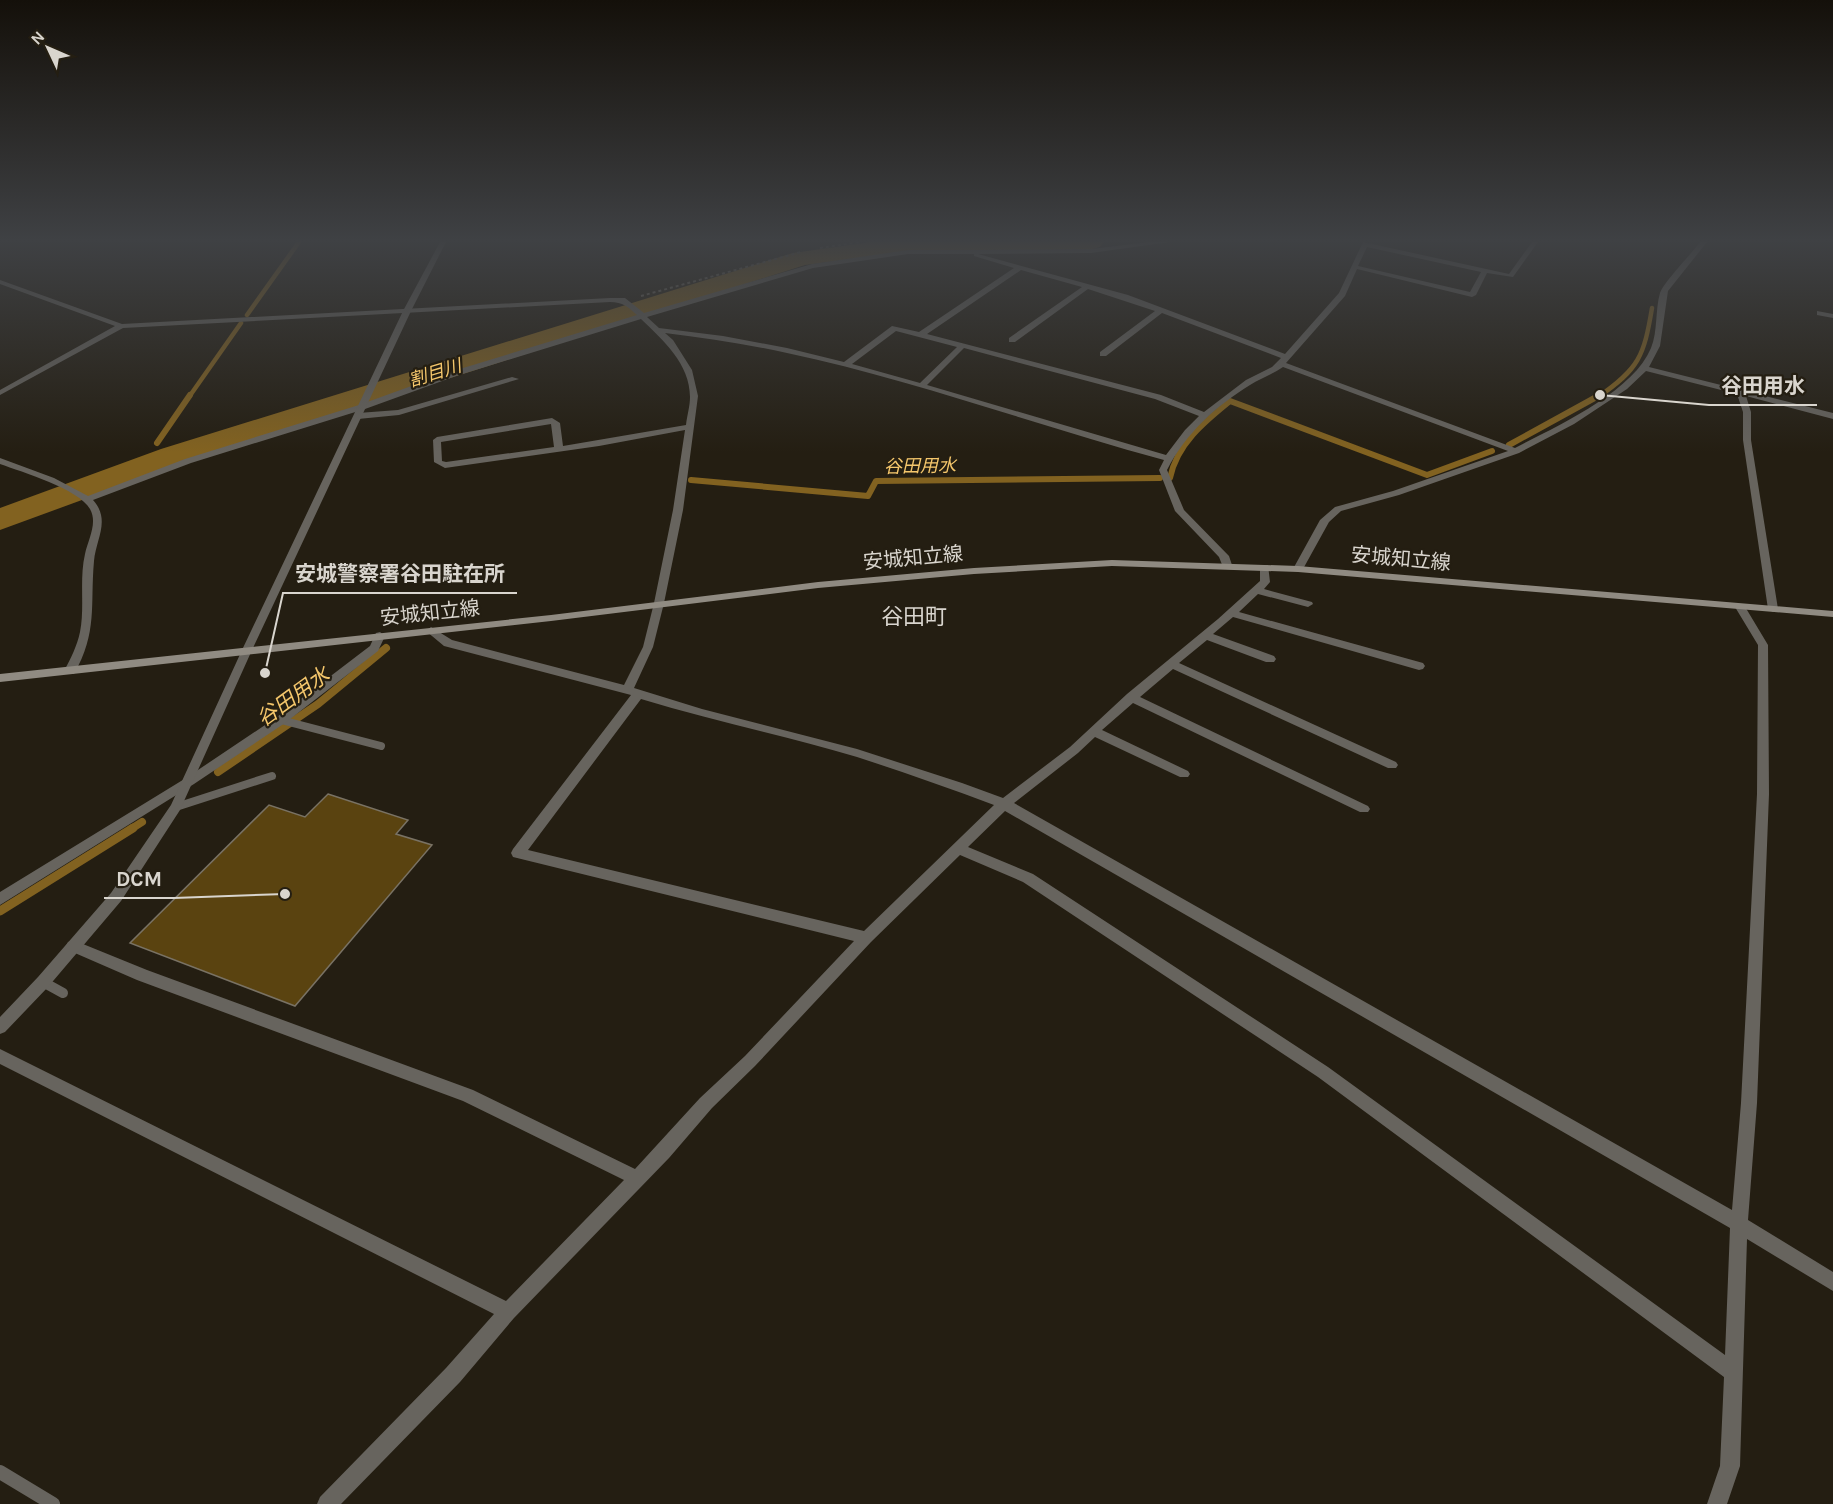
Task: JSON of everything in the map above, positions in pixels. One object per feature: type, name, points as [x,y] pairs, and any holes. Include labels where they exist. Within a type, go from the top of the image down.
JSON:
[{"type":"main road","name":"安城知立線","points":[[0,678],[430,631],[659,603],[974,571],[1112,563],[1298,569],[1833,614]]},
{"type":"street","points":[[83,312],[121,326],[384,312]]},
{"type":"street","points":[[0,1027],[43,982],[116,897],[176,807],[190,781],[247,650],[406,312]]},
{"type":"street","points":[[638,312],[670,342],[688,370],[693,396],[678,510],[659,603],[648,646],[632,692],[518,853],[866,938]]},
{"type":"street","points":[[87,499],[188,461],[360,411],[453,374],[652,312]]},
{"type":"street","points":[[920,335],[954,312]]},
{"type":"street","points":[[1012,340],[1051,312]]},
{"type":"street","points":[[1102,354],[1158,312]]},
{"type":"street","points":[[1166,312],[1516,451]]},
{"type":"street","points":[[1227,565],[1224,556],[1180,511],[1163,471],[1168,458],[1197,420],[1249,382],[1285,360],[1326,312]]},
{"type":"street","points":[[1298,569],[1325,520],[1338,509],[1396,493],[1516,451],[1571,422],[1624,387],[1644,368],[1656,346],[1661,312]]},
{"type":"street","points":[[1820,313],[1833,316]]},
{"type":"street","points":[[0,393],[121,326]]},
{"type":"street","points":[[845,365],[895,328],[1158,397],[1204,415]]},
{"type":"street","points":[[657,330],[746,341],[845,365],[1168,458]]},
{"type":"street","points":[[921,386],[962,347]]},
{"type":"street","points":[[1644,368],[1833,416]]},
{"type":"street","points":[[360,411],[399,412],[515,379]]},
{"type":"street","points":[[1741,393],[1747,412],[1747,440],[1773,609]]},
{"type":"street","points":[[559,449],[556,423],[552,421],[437,440],[438,462],[445,465],[559,449],[689,427]]},
{"type":"street","points":[[0,461],[64,486],[87,499],[94,507],[99,522],[89,559],[89,618],[81,653],[70,671]]},
{"type":"street","points":[[327,1504],[453,1375],[508,1312],[866,938],[1004,804],[1074,750],[1131,697],[1257,590],[1265,582],[1264,567]]},
{"type":"street","points":[[1257,590],[1308,604]]},
{"type":"street","points":[[1717,1504],[1730,1466],[1738,1224],[1749,1104],[1761,848],[1763,645],[1740,607]]},
{"type":"street","points":[[1231,613],[1419,666]]},
{"type":"street","points":[[430,631],[448,643],[857,753],[958,786],[1004,804],[1738,1224],[1833,1282]]},
{"type":"street","points":[[1205,635],[1270,659]]},
{"type":"street","points":[[0,899],[283,721],[374,648],[380,636]]},
{"type":"street","points":[[1172,664],[1392,765]]},
{"type":"street","points":[[1131,697],[1364,809]]},
{"type":"street","points":[[1094,730],[1184,774]]},
{"type":"street","points":[[959,849],[1028,878],[1323,1072],[1732,1371]]},
{"type":"street","points":[[73,946],[142,975],[467,1095],[637,1178]]},
{"type":"street","points":[[0,1056],[508,1312]]},
{"type":"lane","points":[[283,721],[381,746]]},
{"type":"lane","points":[[176,807],[273,776]]},
{"type":"lane","points":[[43,982],[63,993]]},
{"type":"lane","points":[[0,1472],[53,1504]]},
{"type":"building","points":[[328,794],[408,820],[396,834],[432,845],[295,1006],[130,943],[269,805],[305,817]]},
{"type":"waterway","name":"割目川","points":[[0,520],[172,456],[630,312]]},
{"type":"waterway","name":"谷田用水","points":[[1598,397],[1623,378],[1637,360],[1646,338],[1651,312]]},
{"type":"waterway","points":[[189,397],[241,323]]},
{"type":"waterway","points":[[157,443],[190,395]]},
{"type":"waterway","name":"谷田用水","points":[[1509,445],[1600,395]]},
{"type":"waterway","name":"谷田用水","points":[[1170,478],[1185,444],[1201,426],[1230,401],[1427,475],[1492,451]]},
{"type":"waterway","name":"割目川","points":[[165,452],[172,456]]},
{"type":"waterway","name":"谷田用水","points":[[691,480],[868,496],[876,481],[1160,478]]},
{"type":"waterway","name":"谷田用水","points":[[218,772],[318,704],[386,648]]},
{"type":"waterway","name":"谷田用水","points":[[131,829],[142,822]]},
{"type":"waterway","name":"谷田用水","points":[[0,911],[133,828]]},
{"type":"place","name":"谷田用水","points":[[1600,395]]},
{"type":"place","name":"安城警察署谷田駐在所","points":[[265,673]]},
{"type":"place","name":"DCM","points":[[285,894]]},
{"type":"district","name":"谷田町","points":[[914,617]]}]
